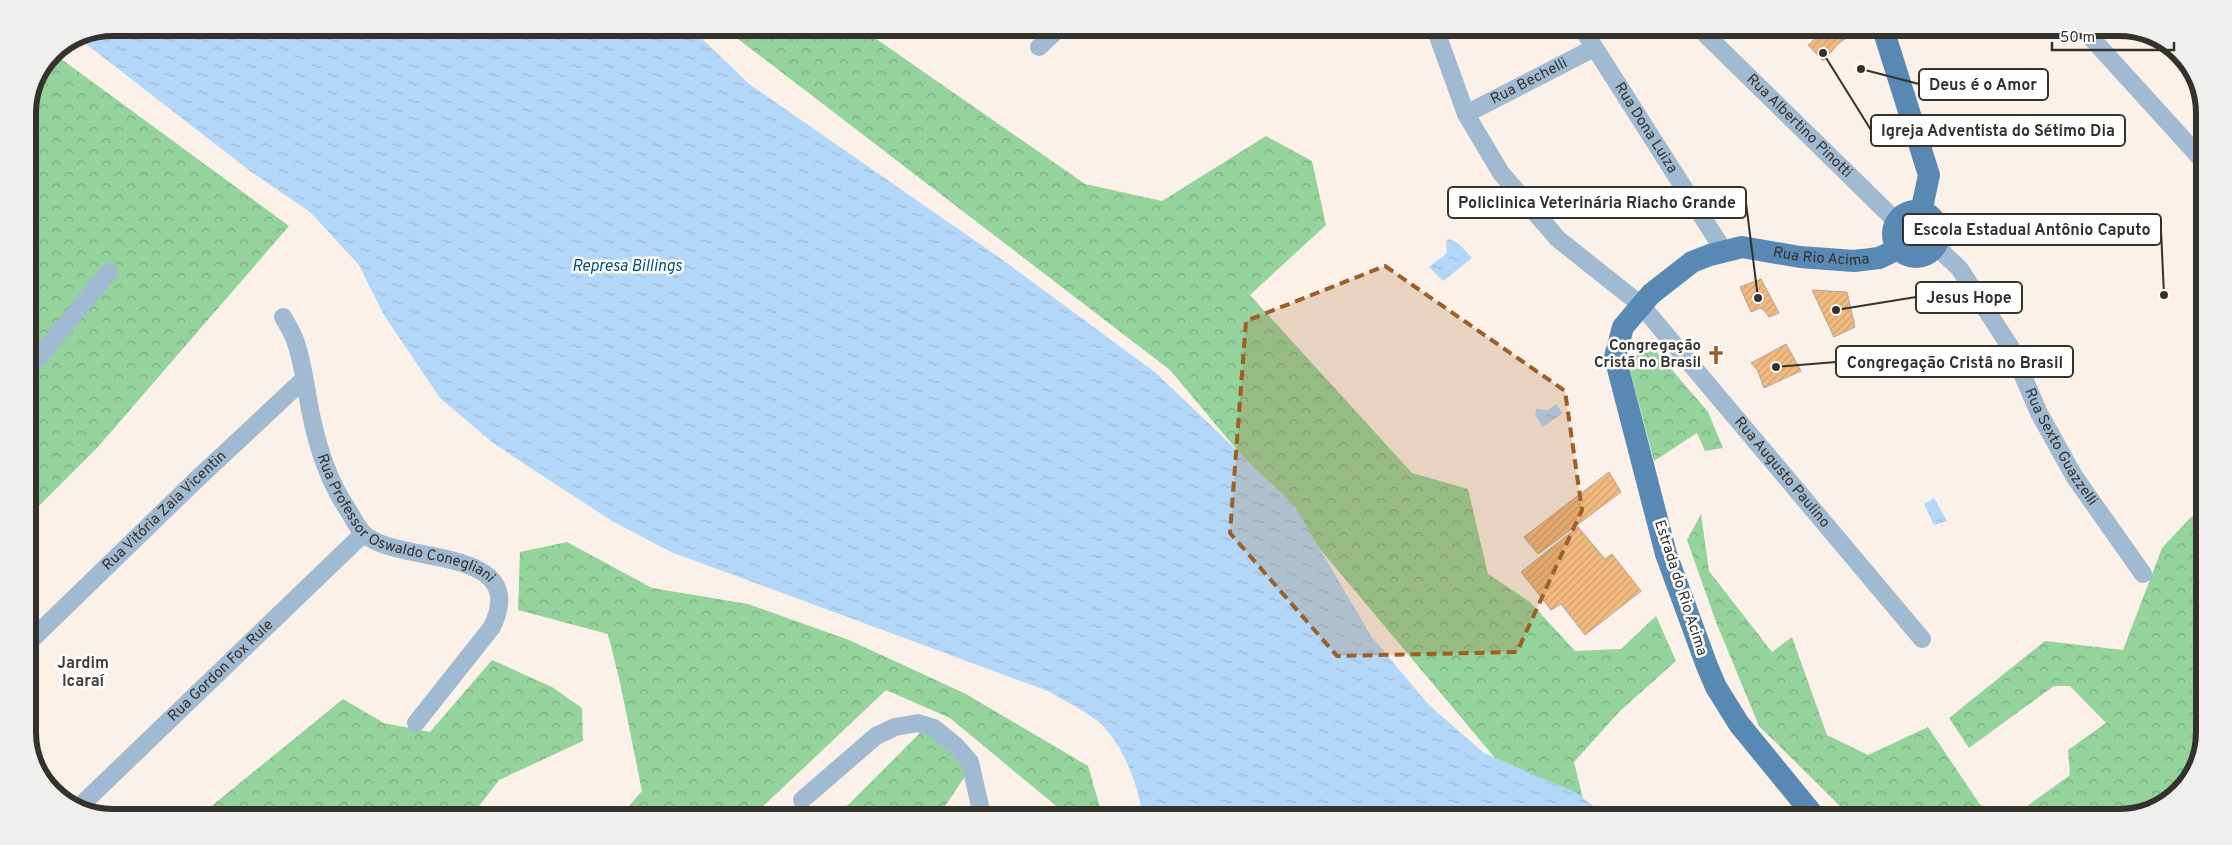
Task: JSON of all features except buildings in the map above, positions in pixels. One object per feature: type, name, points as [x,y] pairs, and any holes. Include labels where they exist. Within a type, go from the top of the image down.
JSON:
[{"type":"main road","points":[[1885,36],[1929,175],[1921,212]]},
{"type":"main road","points":[[1908,212],[1921,212],[1930,216],[1936,222],[1939,237],[1937,244],[1932,250],[1919,257],[1911,257],[1898,249],[1892,235],[1896,221],[1908,212]]},
{"type":"main road","name":"Rua Rio Acima","points":[[1641,305],[1651,294],[1692,262],[1742,247],[1800,257],[1854,261],[1879,258],[1898,249]]},
{"type":"main road","name":"Estrada do Rio Acima","points":[[1641,305],[1623,327],[1615,357],[1666,554],[1707,666],[1728,707],[1809,809]]},
{"type":"street","points":[[1039,47],[1051,36]]},
{"type":"street","name":"Rua Augusto Paulino","points":[[1438,36],[1466,114],[1501,174],[1558,239],[1641,305],[1922,639]]},
{"type":"street","name":"Rua Dona Luiza","points":[[1587,36],[1724,252]]},
{"type":"street","name":"Rua Albertino Pinotti","points":[[1707,36],[1896,221]]},
{"type":"street","points":[[2090,36],[2196,153]]},
{"type":"street","name":"Rua Bechelli","points":[[1466,114],[1594,48]]},
{"type":"street","name":"Rua Sexto Guazzelli","points":[[1937,244],[1945,255],[1959,268],[2011,348],[2039,413],[2074,476],[2143,574]]},
{"type":"street","points":[[36,360],[109,272]]},
{"type":"street","name":"Rua Professor Oswaldo Conegliani","points":[[283,316],[295,340],[318,446],[335,490],[363,534],[384,545],[472,565],[488,576],[498,590],[500,601],[498,614],[492,626],[416,723]]},
{"type":"street","name":"Rua Vitória Zaia Vicentin","points":[[36,635],[195,481],[303,380]]},
{"type":"street","name":"Rua Gordon Fox Rule","points":[[84,802],[363,534]]},
{"type":"street","points":[[802,800],[876,736],[895,727],[918,723],[934,728],[956,746],[970,762],[981,809]]},
{"type":"highlighted area","points":[[1385,266],[1565,391],[1582,510],[1517,652],[1337,656],[1230,533],[1246,321]]},
{"type":"green space","points":[[734,36],[872,36],[1085,184],[1162,201],[1266,136],[1312,161],[1326,225],[1250,295],[1412,473],[1468,489],[1488,574],[1530,602],[1575,651],[1621,649],[1656,616],[1676,661],[1620,711],[1574,762],[1584,803],[1536,807],[1170,370]]},
{"type":"green space","points":[[60,58],[289,226],[97,448],[36,509],[36,114],[42,84],[49,71]]},
{"type":"green space","points":[[1650,344],[1708,412],[1723,448],[1705,451],[1697,433],[1654,461],[1630,370],[1640,347]]},
{"type":"green space","points":[[1701,514],[1709,571],[1772,652],[1792,637],[1827,735],[1868,755],[1928,727],[1979,803],[1986,809],[1843,809],[1759,726],[1716,622],[1687,540]]},
{"type":"green space","points":[[2196,514],[2196,732],[2192,756],[2180,779],[2166,793],[2143,805],[2129,808],[2023,809],[2070,775],[2068,750],[2106,723],[2070,686],[2054,686],[1969,748],[1949,718],[2045,641],[2123,650],[2162,548]]},
{"type":"green space","points":[[567,542],[652,588],[748,604],[849,640],[966,694],[1088,766],[1100,807],[1099,809],[1060,809],[950,718],[886,690],[760,809],[626,809],[642,791],[608,634],[518,610],[520,552]]},
{"type":"green space","points":[[492,660],[552,687],[582,708],[583,741],[499,780],[477,809],[208,809],[343,699],[384,723],[430,732]]},
{"type":"green space","points":[[929,724],[978,757],[943,809],[844,809]]},
{"type":"water","name":"Represa Billings","points":[[114,36],[699,36],[749,84],[1000,258],[1156,373],[1294,505],[1371,636],[1429,705],[1484,753],[1575,792],[1598,809],[1141,809],[1129,766],[1109,733],[1090,715],[1048,691],[671,552],[612,521],[492,442],[440,398],[384,315],[359,265],[310,212],[250,171],[84,42]]},
{"type":"water","points":[[1449,239],[1459,244],[1472,258],[1443,281],[1429,267],[1447,253],[1446,241]]},
{"type":"water","points":[[1556,404],[1563,413],[1543,427],[1535,415],[1536,409],[1548,410]]},
{"type":"water","points":[[1934,498],[1947,521],[1934,525],[1924,504]]},
{"type":"place","name":"Igreja Adventista do Sétimo Dia","points":[[1823,53]]},
{"type":"place","name":"Deus é o Amor","points":[[1861,69]]},
{"type":"place","name":"Escola Estadual Antônio Caputo","points":[[2164,295]]},
{"type":"place","name":"Policlinica Veterinária Riacho Grande","points":[[1758,298]]},
{"type":"place","name":"Jesus Hope","points":[[1836,310]]},
{"type":"place","name":"Congregação Cristã no Brasil","points":[[1716,355]]},
{"type":"place","name":"Congregação Cristâ no Brasil","points":[[1776,367]]},
{"type":"district","name":"Jardim Icaraí","points":[[83,673]]}]
